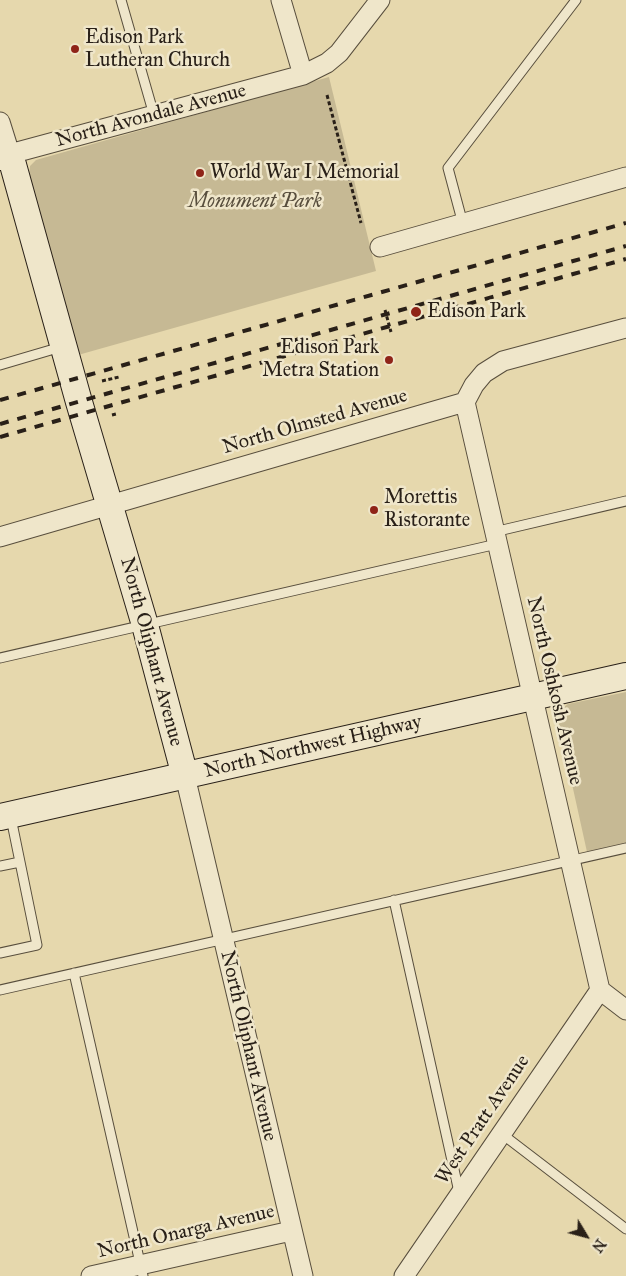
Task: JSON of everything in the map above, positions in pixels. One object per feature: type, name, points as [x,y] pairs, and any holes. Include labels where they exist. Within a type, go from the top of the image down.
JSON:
[{"type":"street","points":[[280,0],[302,75]]},
{"type":"street","name":"North Avondale Avenue","points":[[5,155],[302,75],[327,63],[338,53],[380,0]]},
{"type":"street","name":"North Oliphant Avenue","points":[[0,122],[5,155],[64,346],[146,625],[184,776],[303,1276]]},
{"type":"street","points":[[380,246],[626,177]]},
{"type":"street","points":[[465,402],[474,385],[484,373],[504,361],[626,328]]},
{"type":"street","name":"North Olmsted Avenue","points":[[0,538],[465,402]]},
{"type":"street","name":"North Oshkosh Avenue","points":[[465,402],[600,990]]},
{"type":"street","name":"North Northwest Highway","points":[[5,816],[626,676]]},
{"type":"street","points":[[600,990],[626,1010]]},
{"type":"street","name":"West Pratt Avenue","points":[[407,1275],[600,990]]},
{"type":"street","name":"North Onarga Avenue","points":[[91,1276],[142,1270],[291,1231]]},
{"type":"lane","points":[[121,0],[154,115]]},
{"type":"lane","points":[[463,224],[448,168],[576,0]]},
{"type":"lane","points":[[0,365],[64,346]]},
{"type":"lane","points":[[0,658],[146,625],[496,538],[626,501]]},
{"type":"lane","points":[[0,953],[37,945],[20,862],[5,816]]},
{"type":"lane","points":[[0,990],[626,848]]},
{"type":"lane","points":[[0,866],[20,862]]},
{"type":"lane","points":[[394,900],[460,1195]]},
{"type":"lane","points":[[74,973],[142,1270]]},
{"type":"lane","points":[[502,1134],[626,1229]]},
{"type":"path","points":[[327,95],[361,223]]},
{"type":"path","points":[[385,310],[391,332]]},
{"type":"path","points":[[102,381],[119,377]]},
{"type":"green space","name":"Monument Park","points":[[329,77],[376,271],[78,355],[29,175],[30,166],[36,160]]},
{"type":"green space","points":[[626,692],[626,843],[587,852],[557,716],[561,709],[568,704]]},
{"type":"railway","points":[[0,400],[626,223]]},
{"type":"railway","points":[[0,424],[626,246]]},
{"type":"railway","points":[[0,437],[626,259]]},
{"type":"place","name":"Edison Park Lutheran Church","points":[[75,49]]},
{"type":"place","name":"World War I Memorial","points":[[200,173]]},
{"type":"place","name":"Edison Park","points":[[416,312]]},
{"type":"place","name":"Edison Park Metra Station","points":[[389,360]]},
{"type":"place","name":"Morettis Ristorante","points":[[374,510]]}]
